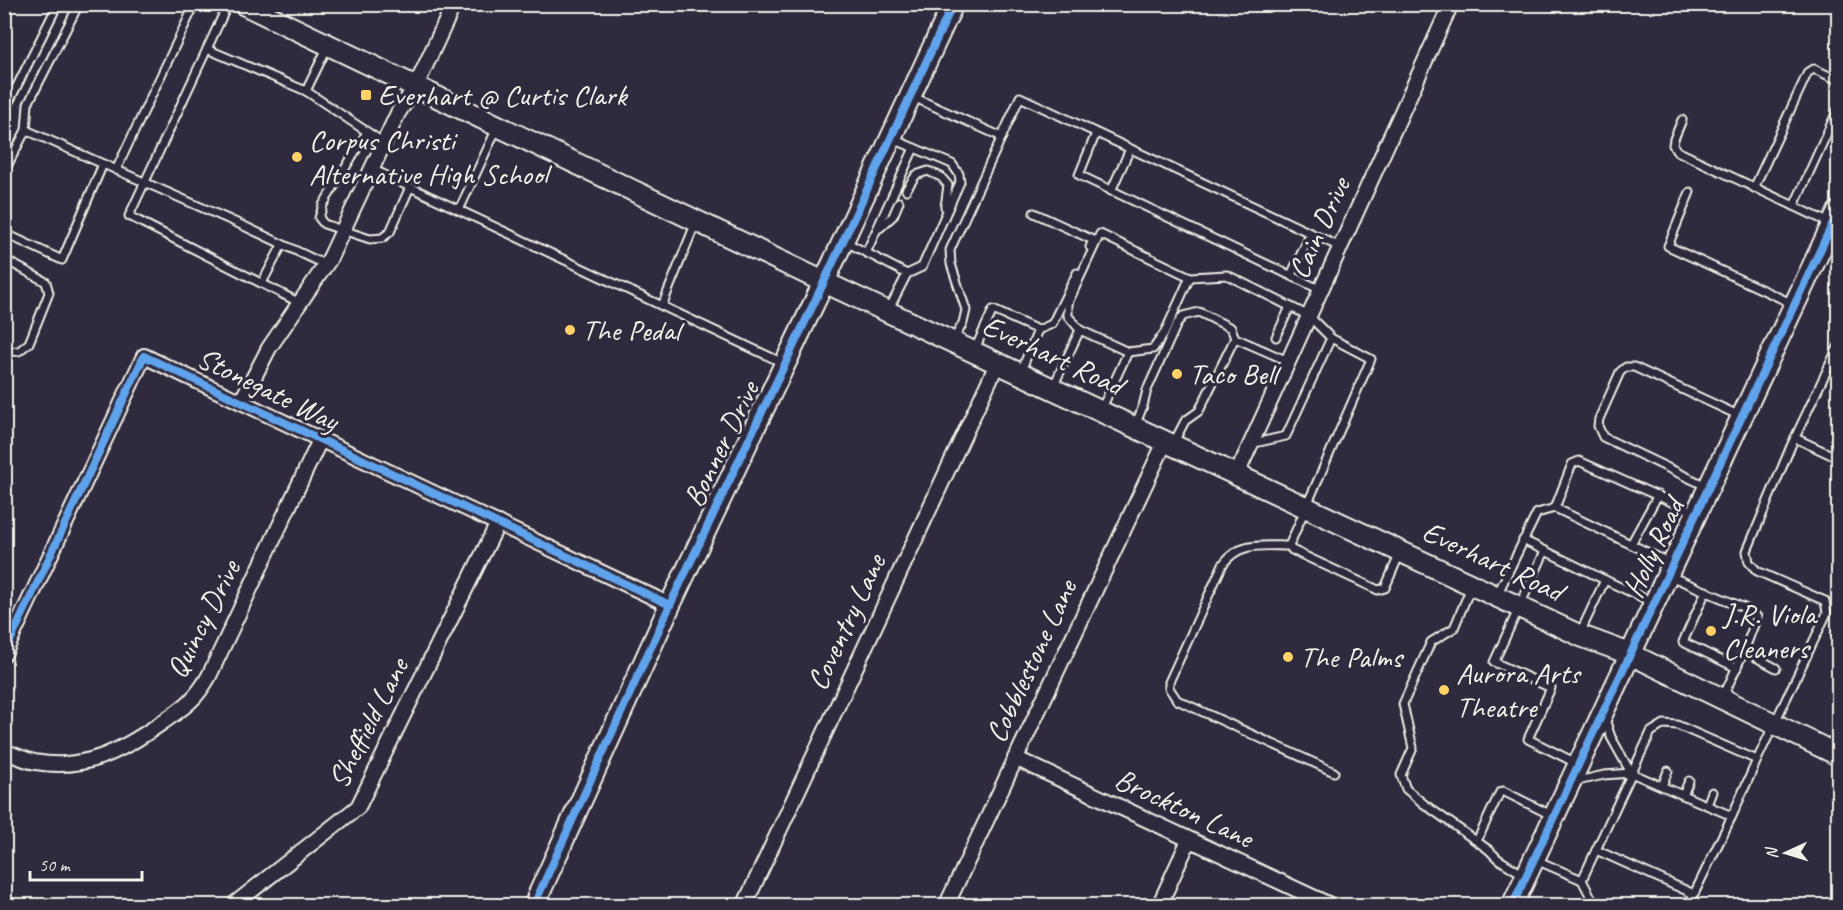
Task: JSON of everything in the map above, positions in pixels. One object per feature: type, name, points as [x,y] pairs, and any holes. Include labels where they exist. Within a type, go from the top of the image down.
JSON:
[{"type":"main road","name":"Everhart Road","points":[[243,4],[824,282],[1518,607],[1579,635],[1630,654],[1839,755]]},
{"type":"main road","name":"Bonner Drive","points":[[536,906],[538,896],[670,605],[844,241],[952,4]]},
{"type":"main road","name":"Holly Road","points":[[1512,906],[1836,218]]},
{"type":"street","points":[[241,402],[269,348],[326,265],[398,113],[416,86],[454,4]]},
{"type":"street","name":"Cain Drive","points":[[1237,474],[1451,4]]},
{"type":"street","name":"Stonegate Way","points":[[4,654],[144,356],[670,605]]},
{"type":"street","name":"Coventry Lane","points":[[744,906],[998,362]]},
{"type":"street","name":"Quincy Drive","points":[[4,751],[34,762],[62,764],[96,759],[128,746],[186,706],[198,695],[320,440]]},
{"type":"street","name":"Cobblestone Lane","points":[[946,906],[1015,758],[1169,442]]},
{"type":"street","name":"Sheffield Lane","points":[[232,906],[358,807],[498,523]]},
{"type":"street","name":"Brockton Lane","points":[[1015,758],[1332,906]]},
{"type":"street","points":[[1159,906],[1189,840]]},
{"type":"lane","points":[[4,112],[58,4]]},
{"type":"lane","points":[[4,172],[26,130],[28,104],[78,4]]},
{"type":"lane","points":[[116,170],[195,4]]},
{"type":"lane","points":[[228,4],[129,216],[300,303]]},
{"type":"lane","points":[[306,91],[329,45]]},
{"type":"lane","points":[[207,49],[306,91],[384,143]]},
{"type":"lane","points":[[1754,188],[1808,72],[1814,69],[1839,80]]},
{"type":"lane","points":[[910,96],[1002,137]]},
{"type":"lane","points":[[953,341],[963,323],[966,310],[951,264],[950,250],[1020,98],[1340,247]]},
{"type":"lane","points":[[1794,206],[1839,109]]},
{"type":"lane","points":[[1682,120],[1673,145],[1677,151],[1794,206],[1836,218]]},
{"type":"lane","points":[[459,210],[498,125]]},
{"type":"lane","points":[[26,130],[326,265]]},
{"type":"lane","points":[[367,132],[323,205],[319,218],[324,224],[370,239],[382,238],[390,232],[410,187]]},
{"type":"lane","points":[[1096,133],[1079,175],[1321,290]]},
{"type":"lane","points":[[888,311],[907,274],[922,267],[960,182],[959,174],[952,164],[891,138]]},
{"type":"lane","points":[[866,253],[914,148]]},
{"type":"lane","points":[[1111,191],[1130,149]]},
{"type":"lane","points":[[4,233],[62,260],[103,164]]},
{"type":"lane","points":[[372,169],[785,364]]},
{"type":"lane","points":[[906,190],[920,172],[928,171],[941,177],[948,185],[945,215]]},
{"type":"lane","points":[[1690,192],[1668,246],[1795,305]]},
{"type":"lane","points":[[876,232],[892,216],[899,202]]},
{"type":"lane","points":[[1021,373],[1038,330],[1052,324],[1093,240],[1034,213]]},
{"type":"lane","points":[[662,306],[697,221]]},
{"type":"lane","points":[[1291,276],[1311,233]]},
{"type":"lane","points":[[1191,277],[1165,332],[1153,349],[1128,352],[1080,330],[1068,316],[1068,303],[1100,234],[1191,277],[1227,275],[1309,316],[1331,338],[1371,359],[1288,546]]},
{"type":"lane","points":[[844,241],[907,274]]},
{"type":"lane","points":[[262,283],[282,245]]},
{"type":"lane","points":[[4,259],[46,282],[49,293],[29,343],[19,351],[4,351]]},
{"type":"lane","points":[[1276,337],[1290,307]]},
{"type":"lane","points":[[974,351],[993,310],[1038,330]]},
{"type":"lane","points":[[1135,426],[1147,390],[1177,324],[1183,316],[1199,312],[1231,328],[1235,338],[1288,361]]},
{"type":"lane","points":[[1053,388],[1080,330]]},
{"type":"lane","points":[[1169,442],[1185,421],[1199,411],[1235,338]]},
{"type":"lane","points":[[1250,444],[1286,436],[1331,338]]},
{"type":"lane","points":[[1689,906],[1827,613],[1825,601],[1757,571],[1749,562],[1747,551],[1795,438],[1839,347]]},
{"type":"lane","points":[[1101,410],[1128,352]]},
{"type":"lane","points":[[1708,487],[1603,437],[1599,432],[1599,419],[1620,372],[1626,367],[1634,367],[1742,417]]},
{"type":"lane","points":[[1795,438],[1839,458]]},
{"type":"lane","points":[[1555,508],[1572,464],[1578,460],[1696,513]]},
{"type":"lane","points":[[1631,544],[1658,495]]},
{"type":"lane","points":[[1496,596],[1537,513],[1555,508],[1631,544],[1706,591],[1749,610],[1757,617],[1722,700]]},
{"type":"lane","points":[[1523,540],[1654,603]]},
{"type":"lane","points":[[1334,772],[1177,700],[1169,688],[1169,682],[1223,564],[1229,556],[1244,547],[1288,546],[1292,550],[1378,590],[1385,588],[1401,551]]},
{"type":"lane","points":[[1545,551],[1494,662],[1551,688],[1528,739],[1578,764]]},
{"type":"lane","points":[[1579,635],[1605,580]]},
{"type":"lane","points":[[1472,585],[1454,628],[1431,642],[1403,704],[1413,748],[1401,776],[1406,789],[1498,859],[1582,880],[1592,899],[1606,906]]},
{"type":"lane","points":[[1706,591],[1683,642],[1737,668]]},
{"type":"lane","points":[[1744,651],[1776,668]]},
{"type":"lane","points":[[1603,711],[1611,737],[1632,773]]},
{"type":"lane","points":[[1582,880],[1651,732],[1664,724],[1677,725],[1686,733],[1707,743],[1732,749],[1757,760]]},
{"type":"lane","points":[[1729,757],[1732,749]]},
{"type":"lane","points":[[1662,786],[1668,771]]},
{"type":"lane","points":[[1569,782],[1604,775],[1632,773],[1732,816]]},
{"type":"lane","points":[[1683,795],[1689,781]]},
{"type":"lane","points":[[1477,841],[1500,792],[1503,791],[1554,816]]},
{"type":"lane","points":[[1707,805],[1712,792]]},
{"type":"lane","points":[[1596,850],[1694,894]]},
{"type":"cycle path","points":[[535,906],[670,605],[953,4]]},
{"type":"cycle path","points":[[1512,906],[1838,212]]},
{"type":"cycle path","points":[[4,654],[144,356],[670,605]]},
{"type":"place","name":"Everhart @ Curtis Clark","points":[[366,95]]},
{"type":"place","name":"Corpus Christi Alternative High School","points":[[297,157]]},
{"type":"place","name":"The Pedal","points":[[570,330]]},
{"type":"place","name":"Taco Bell","points":[[1177,374]]},
{"type":"place","name":"J.R. Viola Cleaners","points":[[1711,631]]},
{"type":"place","name":"The Palms","points":[[1288,657]]},
{"type":"place","name":"Aurora Arts Theatre","points":[[1444,690]]}]
